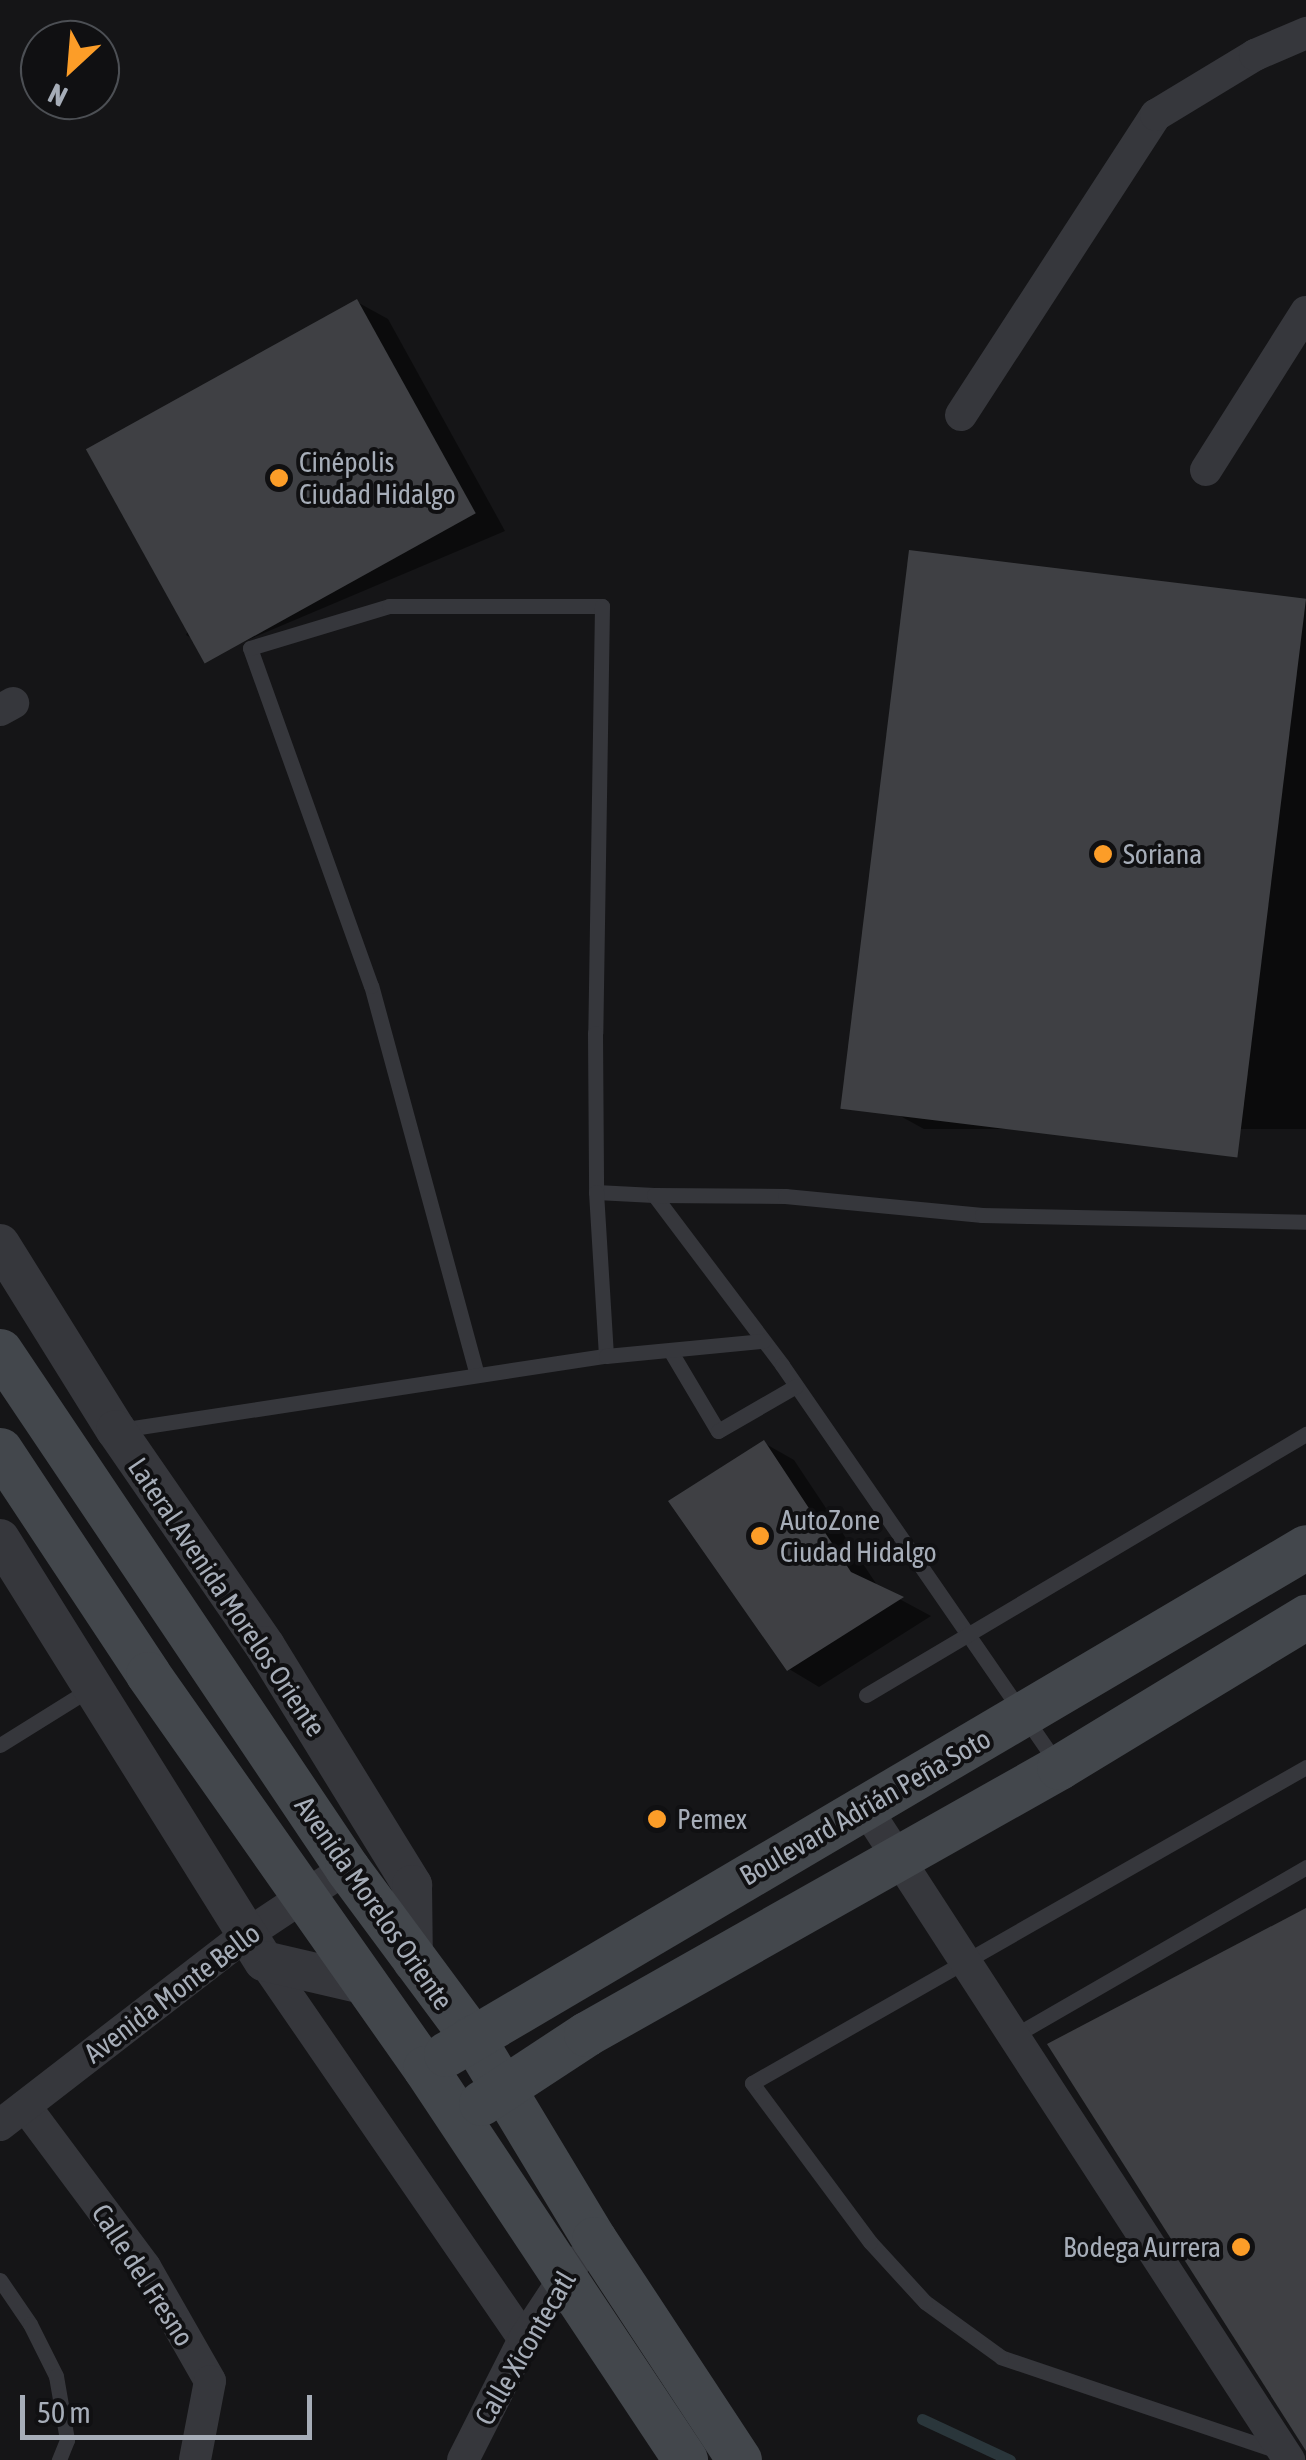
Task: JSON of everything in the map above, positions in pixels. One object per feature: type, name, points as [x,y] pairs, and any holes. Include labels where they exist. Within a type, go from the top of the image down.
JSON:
[{"type":"main road","name":"Avenida Morelos Oriente","points":[[0,1351],[347,1868],[412,1962],[472,2037],[594,2239],[739,2460]]},
{"type":"main road","name":"Avenida Morelos Oriente","points":[[0,1450],[148,1674],[425,2068],[455,2119],[685,2460]]},
{"type":"main road","name":"Boulevard Adrián Peña Soto","points":[[425,2068],[1306,1548]]},
{"type":"main road","points":[[455,2119],[586,2034],[1059,1767],[1306,1617]]},
{"type":"street","points":[[961,416],[1156,116],[1255,55],[1306,34]]},
{"type":"street","points":[[1206,470],[1306,312]]},
{"type":"street","name":"Lateral Avenida Morelos Oriente","points":[[0,1244],[116,1430],[265,1646],[412,1885],[412,1962]]},
{"type":"street","points":[[0,1539],[90,1690],[255,1948],[524,2339]]},
{"type":"street","points":[[866,1806],[896,1858],[1286,2456]]},
{"type":"street","name":"Avenida Monte Bello","points":[[12,2115],[255,1948],[305,1895],[347,1868]]},
{"type":"street","points":[[255,1948],[367,1985]]},
{"type":"street","name":"Calle del Fresno","points":[[12,2115],[145,2267],[210,2381],[196,2460]]},
{"type":"street","name":"Calle Xicontecatl","points":[[463,2460],[524,2339],[562,2277],[594,2239]]},
{"type":"lane","points":[[477,1376],[371,986],[250,648],[389,606],[602,606],[596,1192],[606,1356]]},
{"type":"lane","points":[[596,1192],[785,1196],[982,1214],[1306,1222]]},
{"type":"lane","points":[[654,1194],[796,1386],[1020,1716],[1059,1767]]},
{"type":"lane","points":[[116,1430],[606,1356],[764,1341]]},
{"type":"lane","points":[[670,1352],[718,1430],[796,1386]]},
{"type":"lane","points":[[866,1695],[1306,1434]]},
{"type":"lane","points":[[0,1745],[90,1690]]},
{"type":"lane","points":[[1286,2456],[1000,2357],[926,2302],[870,2242],[752,2083],[1306,1766]]},
{"type":"lane","points":[[1012,2037],[1306,1867]]},
{"type":"lane","points":[[0,2280],[56,2376],[67,2440],[58,2460]]},
{"type":"building","name":"Cinépolis Ciudad Hidalgo","points":[[357,299],[476,513],[205,664],[86,449]]},
{"type":"building","name":"Soriana","points":[[909,550],[1306,599],[1237,1158],[840,1109]]},
{"type":"building","name":"AutoZone Ciudad Hidalgo","points":[[764,1440],[851,1572],[904,1597],[787,1671],[668,1501]]},
{"type":"building","name":"Bodega Aurrera","points":[[1306,1908],[1306,2451],[1047,2044]]},
{"type":"waterway","points":[[922,2419],[1010,2460]]},
{"type":"place","name":"Cinépolis Ciudad Hidalgo","points":[[279,478]]},
{"type":"place","name":"Soriana","points":[[1103,854]]},
{"type":"place","name":"AutoZone Ciudad Hidalgo","points":[[760,1536]]},
{"type":"place","name":"Pemex","points":[[657,1819]]},
{"type":"place","name":"Bodega Aurrera","points":[[1241,2247]]}]
